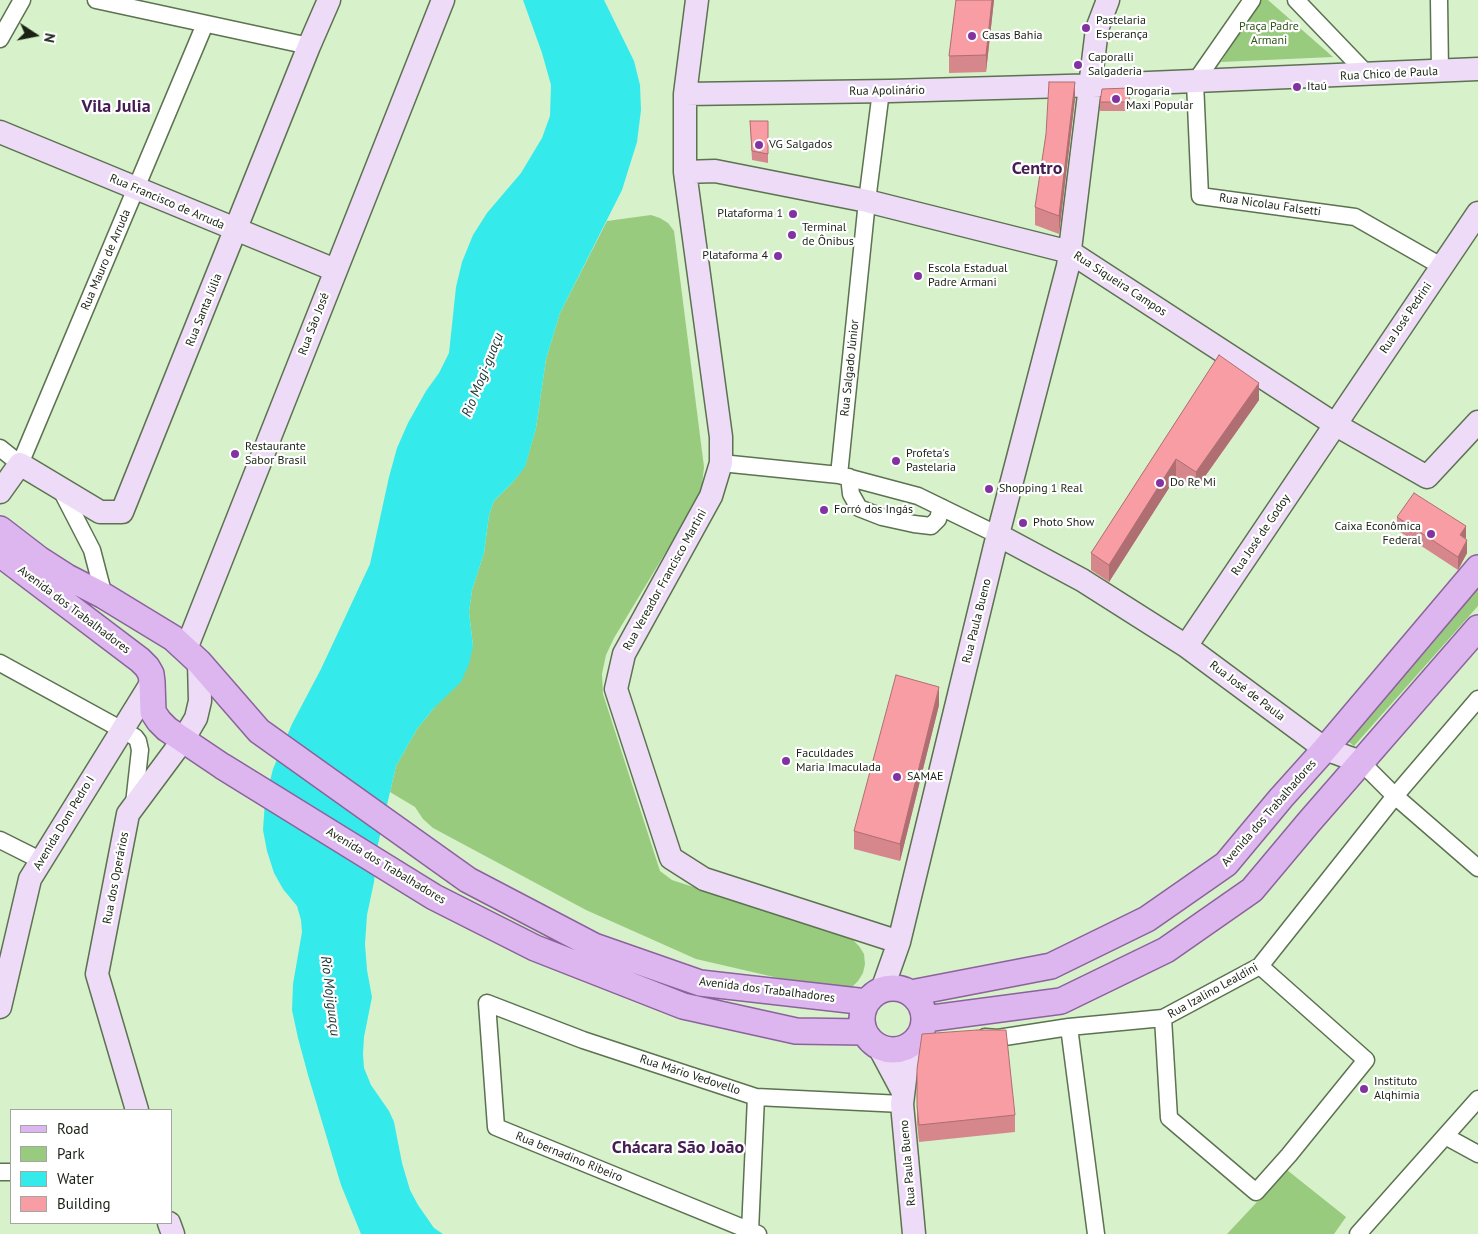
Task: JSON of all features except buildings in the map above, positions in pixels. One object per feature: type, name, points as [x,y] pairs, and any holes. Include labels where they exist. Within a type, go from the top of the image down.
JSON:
[{"type":"main road","name":"Rua Santa Júlia","points":[[20,464],[100,512],[122,512],[329,0]]},
{"type":"main road","name":"Rua São José","points":[[193,655],[335,270],[443,0]]},
{"type":"main road","name":"Rua Vereador Francisco Martini","points":[[697,0],[685,94],[685,172],[721,437],[721,463],[711,496],[624,654],[616,689],[670,858],[704,879],[898,942]]},
{"type":"main road","name":"Rua Paula Bueno","points":[[903,1098],[862,1022],[863,1011],[875,996],[898,942],[1070,252],[1097,28],[1108,0]]},
{"type":"main road","name":"Rua Chico de Paula","points":[[1090,85],[1478,69]]},
{"type":"main road","name":"Rua Apolinário","points":[[685,94],[1090,85]]},
{"type":"main road","name":"Rua Francisco de Arruda","points":[[0,132],[236,231],[335,270]]},
{"type":"main road","name":"Rua Siqueira Campos","points":[[685,172],[715,171],[867,201],[1070,252],[1336,425],[1427,477],[1478,422]]},
{"type":"main road","name":"Rua José Pedrini","points":[[1336,425],[1440,266],[1478,213]]},
{"type":"main road","name":"Rua José de Godoy","points":[[1186,646],[1336,425]]},
{"type":"main road","name":"Rua Mauro de Arruda","points":[[0,492],[20,464]]},
{"type":"main road","name":"Avenida dos Trabalhadores","points":[[0,529],[39,559],[67,577],[104,596],[173,638],[193,655],[259,731],[468,880],[594,946],[700,983],[875,996]]},
{"type":"main road","name":"Rua José de Paula","points":[[998,535],[1082,580],[1186,646],[1325,749],[1361,762]]},
{"type":"main road","name":"Avenida dos Trabalhadores","points":[[0,554],[140,660],[151,674],[153,712],[158,721],[175,736],[434,897],[535,948],[683,1006],[796,1031],[872,1040]]},
{"type":"main road","name":"Avenida dos Trabalhadores","points":[[911,993],[1051,966],[1147,920],[1226,864],[1478,568]]},
{"type":"main road","points":[[872,1040],[889,1051],[900,1050],[924,1034],[1062,1001],[1166,950],[1252,890],[1308,822],[1478,628]]},
{"type":"main road","name":"Rua dos Operários","points":[[137,1109],[97,974],[128,814],[184,740],[196,718],[200,701],[193,655]]},
{"type":"main road","name":"Avenida Dom Pedro I","points":[[1,1000],[30,879],[40,860],[152,682]]},
{"type":"main road","points":[[875,996],[892,988],[902,989],[911,993],[923,1009],[924,1034]]},
{"type":"main road","name":"Rua Paula Bueno","points":[[914,1234],[903,1098],[924,1034]]},
{"type":"street","points":[[0,39],[22,0]]},
{"type":"street","points":[[96,0],[309,46]]},
{"type":"street","points":[[1195,82],[1252,0]]},
{"type":"street","points":[[1296,0],[1368,75]]},
{"type":"street","points":[[1439,0],[1440,71]]},
{"type":"street","name":"Rua Mauro de Arruda","points":[[20,464],[205,24]]},
{"type":"street","name":"Rua Nicolau Falsetti","points":[[1195,82],[1200,196],[1355,217],[1440,266]]},
{"type":"street","name":"Rua Salgado Júnior","points":[[881,91],[867,201],[844,476],[859,508],[882,517],[931,526],[938,519],[941,507]]},
{"type":"street","points":[[0,448],[20,464]]},
{"type":"street","points":[[721,463],[844,476],[918,496],[998,535]]},
{"type":"street","points":[[60,488],[92,550],[104,596]]},
{"type":"street","points":[[0,663],[135,737],[140,750],[134,804]]},
{"type":"street","name":"Rua Izalino Lealdini","points":[[969,1036],[998,1038],[1069,1027],[1163,1018],[1260,966],[1395,796],[1478,699]]},
{"type":"street","name":"Rua José de Paula","points":[[1361,762],[1395,796],[1478,868]]},
{"type":"street","points":[[0,840],[40,860]]},
{"type":"street","points":[[1163,1018],[1169,1118],[1256,1192],[1289,1155],[1366,1060],[1260,966]]},
{"type":"street","name":"Rua Mário Vedovello","points":[[487,1003],[584,1040],[756,1097],[903,1098]]},
{"type":"street","name":"Rua bernadino Ribeiro","points":[[487,1003],[496,1127],[754,1232]]},
{"type":"street","points":[[1069,1027],[1096,1234]]},
{"type":"street","points":[[754,1232],[756,1097]]},
{"type":"street","points":[[1358,1234],[1478,1099]]},
{"type":"street","points":[[1445,1136],[1478,1154]]},
{"type":"green space","name":"Praça Padre Armani","points":[[1260,0],[1268,0],[1333,57],[1221,62]]},
{"type":"green space","points":[[651,215],[668,223],[674,231],[704,467],[702,485],[696,502],[614,638],[606,655],[602,674],[603,694],[660,871],[672,880],[852,939],[864,954],[865,964],[863,973],[851,988],[800,983],[696,959],[586,910],[433,828],[423,819],[415,807],[390,792],[396,766],[417,729],[434,708],[473,646],[469,612],[472,590],[484,553],[489,515],[494,501],[513,482],[525,466],[536,428],[546,359],[560,313],[607,221]]},
{"type":"green space","points":[[1478,587],[1478,606],[1354,746],[1345,739]]},
{"type":"green space","points":[[1287,1170],[1346,1217],[1334,1234],[1227,1234]]},
{"type":"water","points":[[523,0],[604,0],[634,61],[640,85],[641,110],[637,142],[622,190],[560,313],[546,359],[536,428],[525,467],[494,501],[489,515],[484,553],[472,590],[469,612],[473,646],[469,664],[461,682],[434,708],[417,729],[396,766],[378,844],[374,882],[367,915],[365,944],[372,997],[364,1037],[364,1068],[371,1085],[389,1111],[394,1122],[402,1163],[410,1190],[434,1228],[443,1234],[361,1234],[341,1185],[298,1038],[292,1010],[293,984],[302,932],[301,920],[297,906],[283,889],[274,873],[267,851],[263,830],[265,801],[273,769],[292,724],[321,669],[370,564],[397,448],[408,423],[449,353],[456,287],[462,262],[473,235],[487,213],[521,173],[542,138],[550,116],[551,85]]},
{"type":"place","name":"Pastelaria Esperança","points":[[1086,28]]},
{"type":"place","name":"Casas Bahia","points":[[972,36]]},
{"type":"place","name":"Caporalli Salgaderia","points":[[1078,65]]},
{"type":"place","name":"Itaú","points":[[1297,87]]},
{"type":"place","name":"Drogaria Maxi Popular","points":[[1116,99]]},
{"type":"place","name":"VG Salgados","points":[[759,145]]},
{"type":"place","name":"Plataforma 1","points":[[793,214]]},
{"type":"place","name":"Terminal de Ônibus","points":[[792,235]]},
{"type":"place","name":"Plataforma 4","points":[[778,256]]},
{"type":"place","name":"Escola Estadual Padre Armani","points":[[918,276]]},
{"type":"place","name":"Restaurante Sabor Brasil","points":[[235,454]]},
{"type":"place","name":"Profeta's Pastelaria","points":[[896,461]]},
{"type":"place","name":"Do Re Mi","points":[[1160,483]]},
{"type":"place","name":"Shopping 1 Real","points":[[989,489]]},
{"type":"place","name":"Forró dos Ingás","points":[[824,510]]},
{"type":"place","name":"Photo Show","points":[[1023,523]]},
{"type":"place","name":"Caixa Econômica Federal","points":[[1431,534]]},
{"type":"place","name":"Faculdades Maria Imaculada","points":[[786,761]]},
{"type":"place","name":"SAMAE","points":[[897,777]]},
{"type":"place","name":"Instituto Alqhimia","points":[[1364,1089]]},
{"type":"district","name":"Vila Julia","points":[[116,107]]},
{"type":"district","name":"Centro","points":[[1037,169]]},
{"type":"district","name":"Chácara São João","points":[[678,1148]]},
{"type":"water label","name":"Rio Mogi-guaçu","points":[[483,375]]},
{"type":"water label","name":"Rio Mojiguaçu","points":[[330,996]]}]
